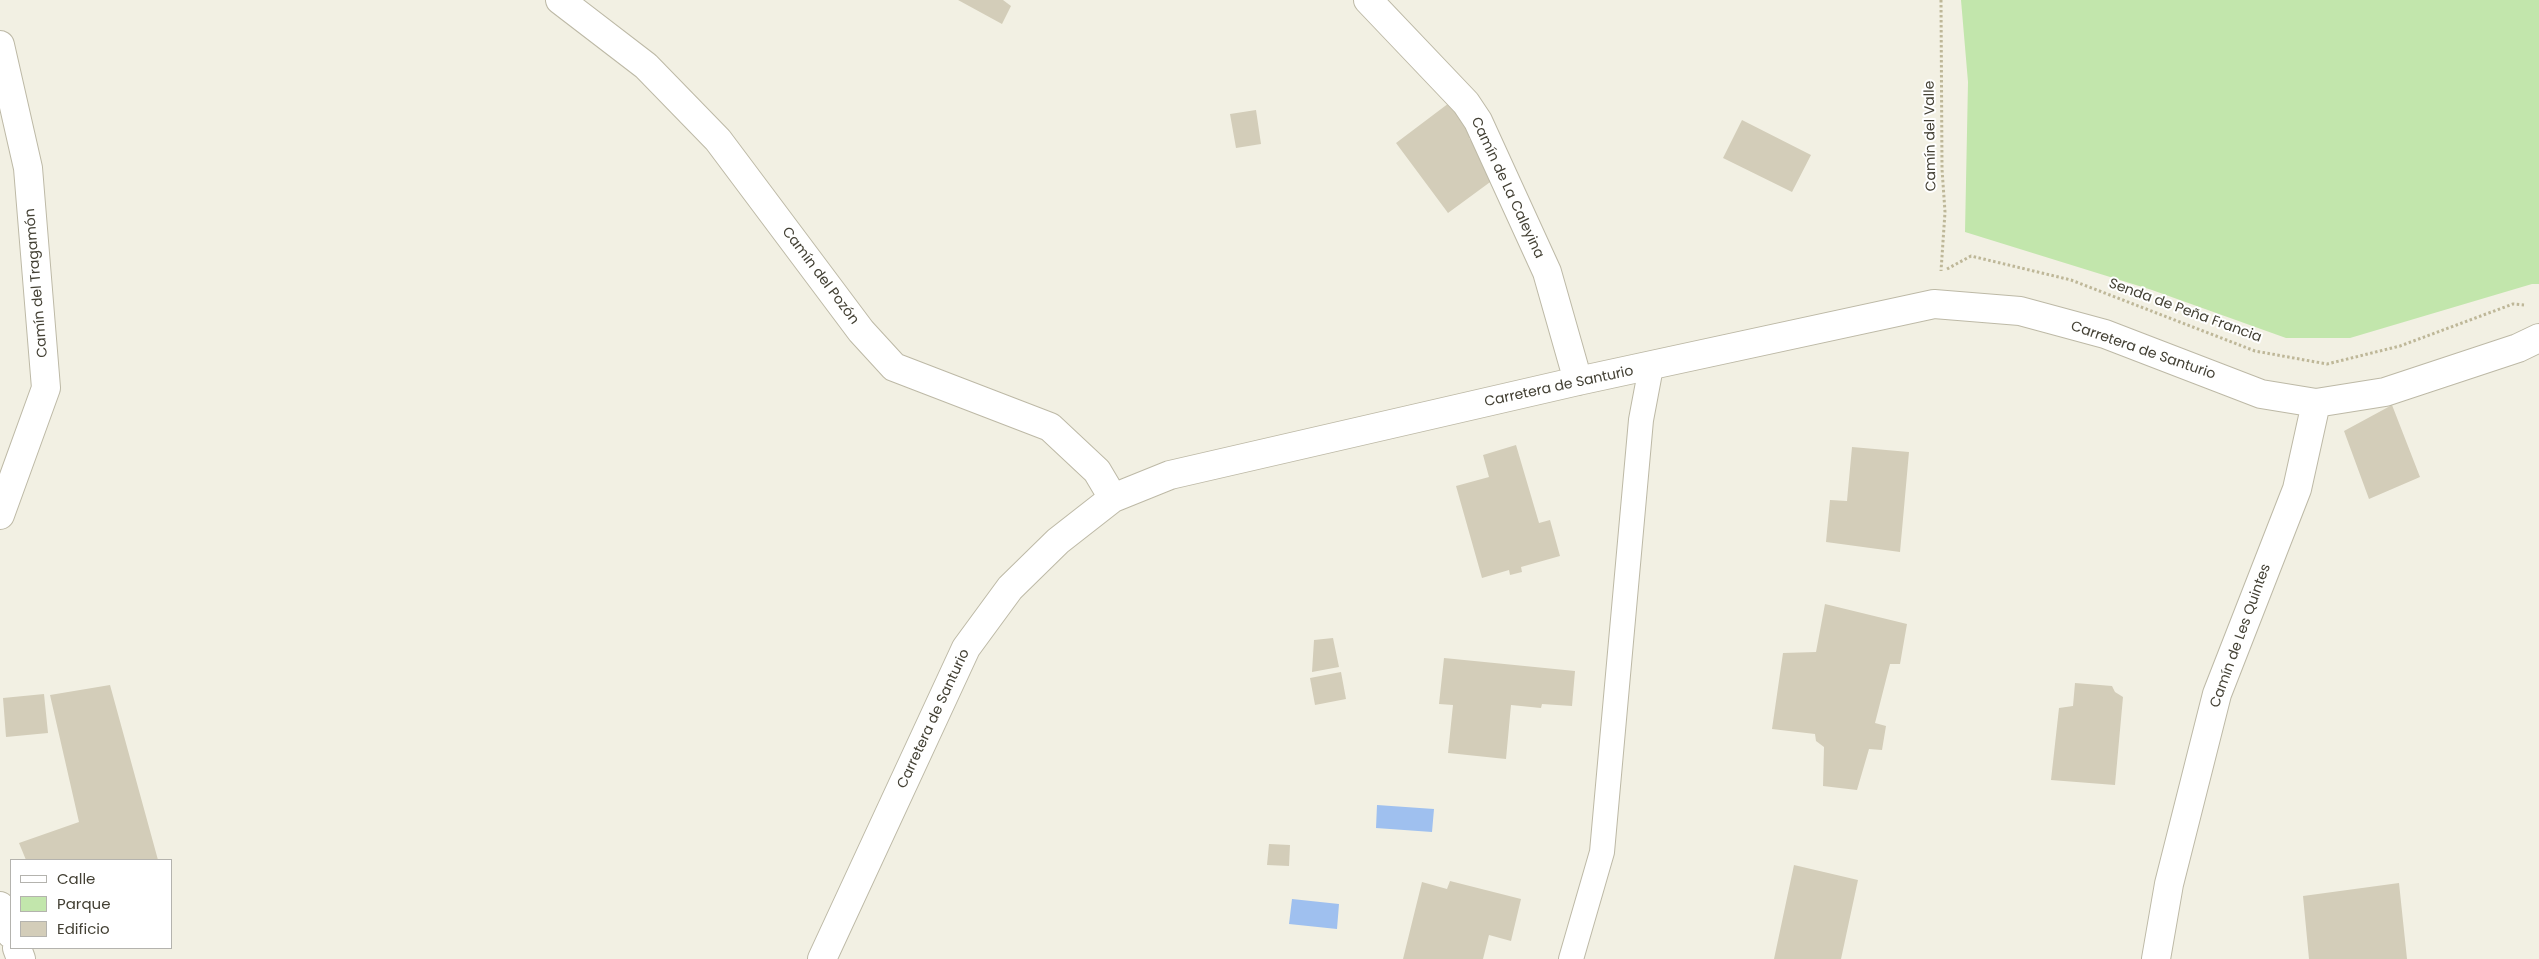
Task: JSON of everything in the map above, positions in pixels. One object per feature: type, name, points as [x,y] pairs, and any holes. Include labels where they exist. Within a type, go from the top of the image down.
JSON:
[{"type":"street","name":"Camín del Pozón","points":[[560,0],[646,66],[718,140],[861,331],[894,367],[1050,427],[1097,471],[1113,498]]},
{"type":"street","name":"Camín de La Caleyina","points":[[1368,0],[1466,103],[1478,121],[1547,272],[1578,381]]},
{"type":"street","name":"Camín del Tragamón","points":[[0,45],[28,168],[46,388],[0,515]]},
{"type":"street","name":"Carretera de Santurio","points":[[822,959],[966,648],[1010,588],[1058,541],[1113,498],[1170,475],[1578,381],[1650,367],[1934,304],[2020,311],[2105,334],[2261,394],[2316,403],[2385,392],[2518,348],[2539,338]]},
{"type":"street","name":"Camín de Les Quintes","points":[[2156,959],[2169,884],[2217,694],[2297,489],[2316,403]]},
{"type":"street","points":[[0,906],[10,931]]},
{"type":"lane","points":[[1571,959],[1602,852],[1641,420],[1650,367]]},
{"type":"path","name":"Camín del Valle","points":[[1941,0],[1944,212],[1941,272]]},
{"type":"path","name":"Senda de Peña Francia","points":[[1941,272],[1971,256],[2071,280],[2255,351],[2327,364],[2400,346],[2512,304],[2527,306]]},
{"type":"green space","points":[[1961,0],[2539,0],[2539,284],[2532,284],[2350,338],[2286,338],[2152,290],[1965,232],[1968,82]]},
{"type":"water","points":[[1377,805],[1434,809],[1432,832],[1376,828]]},
{"type":"water","points":[[1292,899],[1339,904],[1337,929],[1289,924]]},
{"type":"building","points":[[958,0],[1003,0],[1011,6],[1002,24]]},
{"type":"building","points":[[1453,100],[1478,132],[1469,138],[1497,177],[1448,213],[1396,143]]},
{"type":"building","points":[[1256,110],[1261,144],[1236,148],[1230,114]]},
{"type":"building","points":[[1742,120],[1811,155],[1792,192],[1723,158]]},
{"type":"building","points":[[2392,405],[2420,477],[2369,499],[2344,431]]},
{"type":"building","points":[[1516,445],[1539,523],[1550,520],[1560,556],[1521,567],[1522,572],[1510,575],[1509,570],[1482,578],[1456,486],[1489,477],[1483,455]]},
{"type":"building","points":[[1852,447],[1909,452],[1900,552],[1826,542],[1830,500],[1847,501]]},
{"type":"building","points":[[1825,604],[1907,624],[1900,664],[1890,664],[1875,723],[1886,726],[1882,750],[1869,749],[1857,790],[1823,786],[1824,747],[1816,741],[1815,734],[1772,729],[1783,653],[1816,652]]},
{"type":"building","points":[[1333,638],[1339,667],[1312,672],[1314,640]]},
{"type":"building","points":[[1444,658],[1575,671],[1572,706],[1542,704],[1541,708],[1511,705],[1506,759],[1448,753],[1453,705],[1439,704]]},
{"type":"building","points":[[1341,672],[1346,699],[1315,705],[1310,678]]},
{"type":"building","points":[[2075,683],[2112,686],[2115,692],[2123,697],[2115,785],[2051,780],[2059,708],[2073,706]]},
{"type":"building","points":[[110,685],[158,859],[26,859],[19,843],[79,822],[50,695]]},
{"type":"building","points":[[44,694],[48,733],[6,737],[3,698]]},
{"type":"building","points":[[1269,844],[1290,845],[1289,866],[1267,865]]},
{"type":"building","points":[[1794,865],[1858,880],[1841,959],[1774,959]]},
{"type":"building","points":[[1450,881],[1521,899],[1511,941],[1489,935],[1483,959],[1403,959],[1422,882],[1447,889]]},
{"type":"building","points":[[2399,883],[2407,959],[2309,959],[2303,896]]}]
